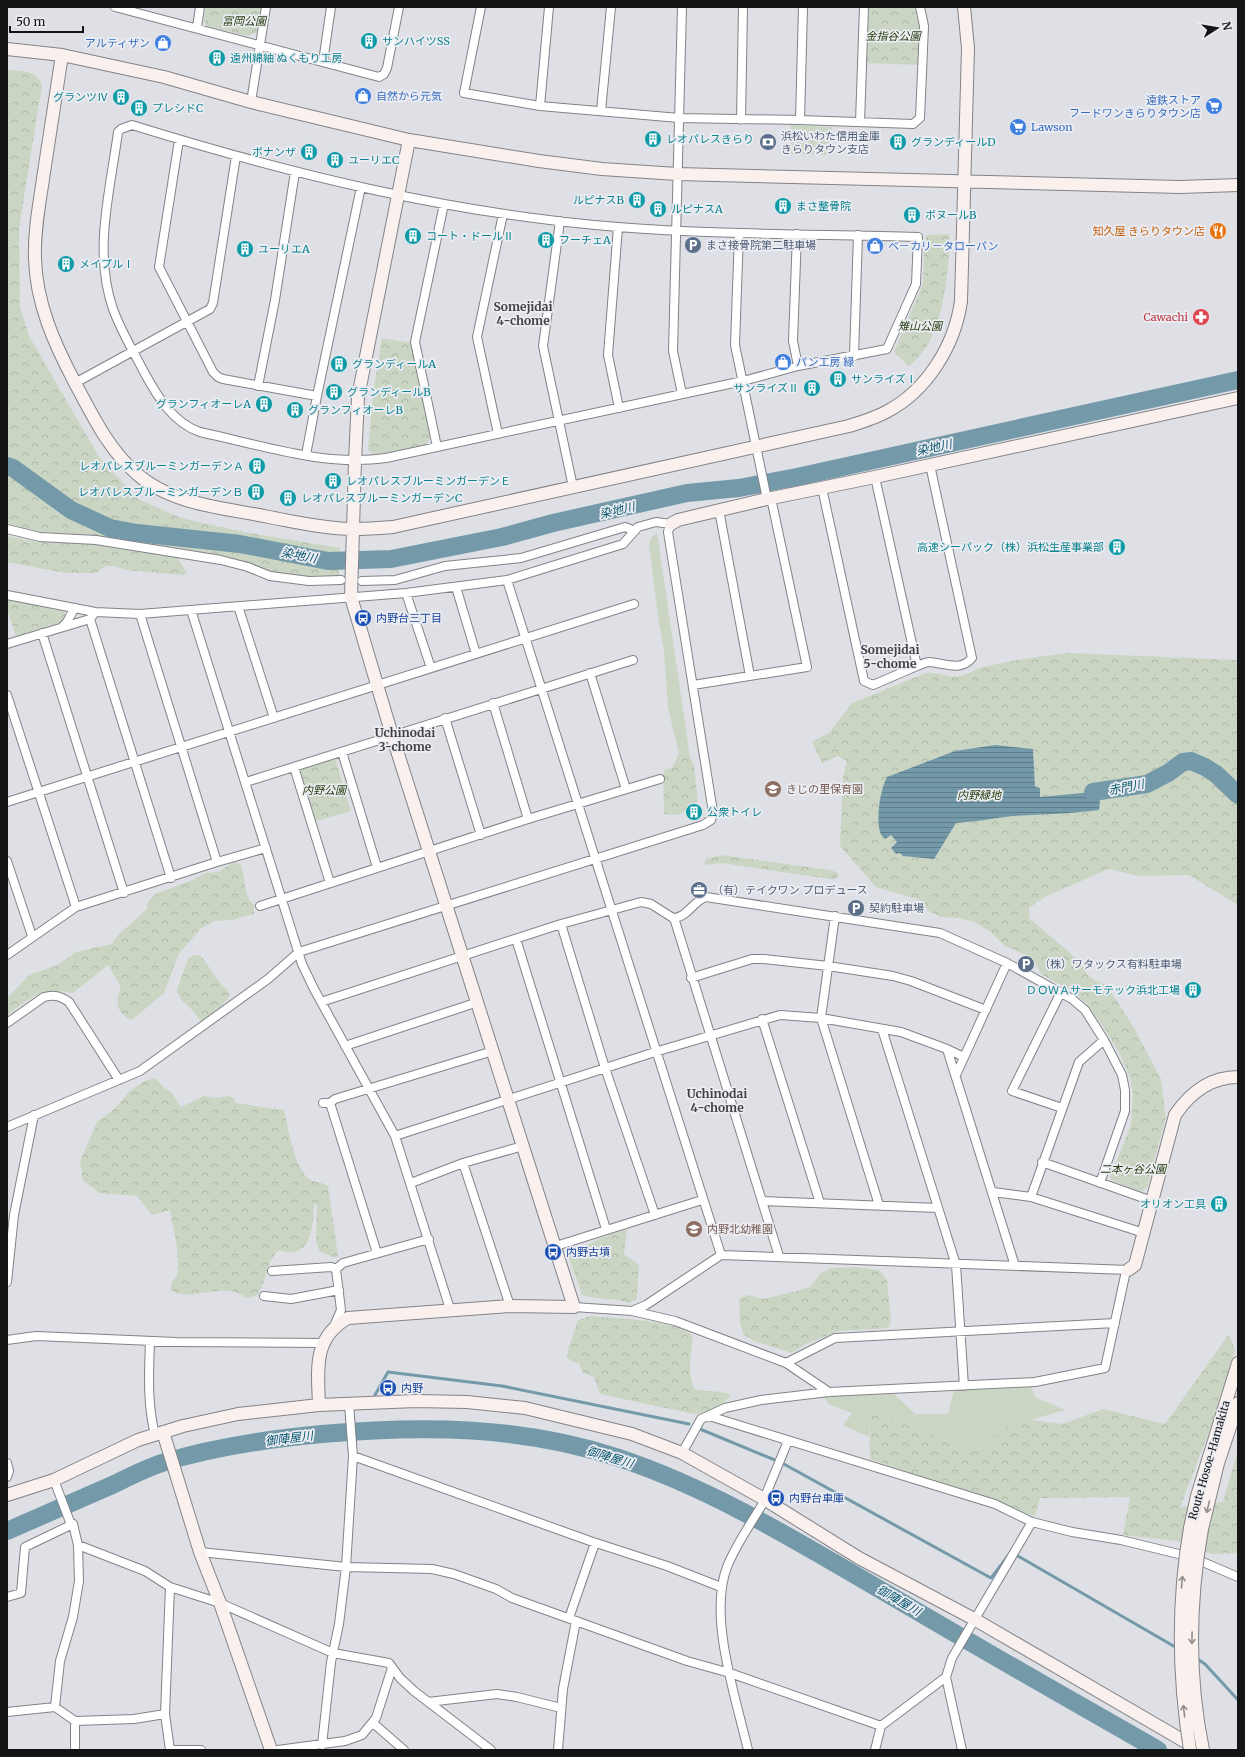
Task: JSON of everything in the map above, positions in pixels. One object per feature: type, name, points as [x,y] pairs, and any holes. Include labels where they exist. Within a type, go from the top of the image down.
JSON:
[{"type":"street","points":[[115,7],[135,9],[379,77],[384,74],[399,7]]},
{"type":"street","points":[[197,27],[200,7]]},
{"type":"street","points":[[251,102],[266,7]]},
{"type":"street","points":[[323,62],[331,7]]},
{"type":"street","points":[[481,7],[464,93],[540,106],[679,118],[913,124],[920,118],[924,26],[920,7]]},
{"type":"street","points":[[540,106],[549,7]]},
{"type":"street","points":[[601,111],[611,7]]},
{"type":"street","points":[[682,7],[673,351],[682,394]]},
{"type":"street","points":[[741,120],[743,7]]},
{"type":"street","points":[[800,120],[803,7]]},
{"type":"street","points":[[860,122],[864,7]]},
{"type":"street","points":[[62,55],[36,225],[35,260],[37,284],[47,323],[63,362],[96,423],[114,450],[138,475],[154,486],[176,496],[202,505],[301,523],[353,530],[394,527],[850,426],[866,421],[887,411],[914,391],[929,376],[953,334],[959,310],[965,180],[968,48],[964,7]]},
{"type":"street","points":[[7,49],[62,55],[164,77],[251,102],[409,140],[539,161],[602,168],[677,174],[965,180],[1180,187],[1238,185]]},
{"type":"street","points":[[132,125],[236,156],[295,172],[398,196],[503,214],[560,221],[618,227],[738,233],[918,237],[916,284],[886,349],[798,366],[742,381],[386,458],[354,461],[306,456],[200,432],[188,426],[174,415],[161,401],[133,352],[113,309],[103,262],[103,231],[118,132],[121,129],[132,125]]},
{"type":"street","points":[[179,140],[159,267],[215,375],[223,379],[317,396]]},
{"type":"street","points":[[409,140],[358,397],[354,461],[352,550],[346,577],[376,685],[556,1246],[574,1307]]},
{"type":"street","points":[[75,383],[187,323],[208,311],[212,306],[236,156]]},
{"type":"street","points":[[258,386],[275,300],[295,172]]},
{"type":"street","points":[[306,456],[317,396],[361,187]]},
{"type":"street","points":[[437,447],[415,342],[444,204]]},
{"type":"street","points":[[498,434],[477,337],[503,214]]},
{"type":"street","points":[[560,221],[543,346],[573,487]]},
{"type":"street","points":[[618,227],[608,355],[619,408]]},
{"type":"street","points":[[693,685],[807,667],[756,447],[735,342],[738,233]]},
{"type":"street","points":[[797,234],[793,341],[798,366]]},
{"type":"street","points":[[854,356],[858,235]]},
{"type":"street","points":[[7,644],[93,616],[140,614],[406,593],[507,580],[623,544],[638,527],[656,522],[670,524],[678,520],[768,496],[822,488],[875,477],[1238,398]]},
{"type":"street","points":[[822,488],[864,681],[873,685],[928,662],[955,666],[967,664],[972,658],[930,465]]},
{"type":"street","points":[[875,477],[917,666]]},
{"type":"street","points":[[719,510],[750,676]]},
{"type":"street","points":[[7,1126],[140,1071],[205,1026],[268,979],[291,961],[299,952],[703,825],[711,820],[713,812],[668,532],[670,524]]},
{"type":"street","points":[[362,581],[395,580],[445,566],[521,558],[625,527],[635,531]]},
{"type":"street","points":[[7,529],[40,537],[96,540],[221,560],[248,567],[270,576],[309,581],[346,577]]},
{"type":"street","points":[[507,580],[655,1052],[721,1255]]},
{"type":"street","points":[[456,587],[476,654]]},
{"type":"street","points":[[406,593],[430,668]]},
{"type":"street","points":[[7,595],[74,608],[93,616]]},
{"type":"street","points":[[7,802],[135,763],[634,604]]},
{"type":"street","points":[[238,606],[274,718]]},
{"type":"street","points":[[62,627],[67,622],[74,608]]},
{"type":"street","points":[[191,610],[302,964],[368,1090],[395,1136],[450,1309]]},
{"type":"street","points":[[140,614],[180,748],[217,862]]},
{"type":"street","points":[[93,616],[135,763],[171,878]]},
{"type":"street","points":[[42,633],[86,778],[124,892]]},
{"type":"street","points":[[246,782],[445,718],[633,660]]},
{"type":"street","points":[[590,673],[626,789]]},
{"type":"street","points":[[7,696],[76,908]]},
{"type":"street","points":[[493,703],[528,819]]},
{"type":"street","points":[[445,718],[481,834]]},
{"type":"street","points":[[342,752],[377,867]]},
{"type":"street","points":[[294,767],[330,883]]},
{"type":"street","points":[[260,906],[528,819],[660,779]]},
{"type":"street","points":[[7,955],[32,936],[76,908],[217,862],[266,848]]},
{"type":"street","points":[[7,861],[32,936]]},
{"type":"street","points":[[321,1002],[464,957],[561,924],[646,902],[652,904],[673,918],[679,918],[700,899],[706,898],[835,916],[940,933],[1007,964],[1061,992],[1081,1005],[1104,1040],[1122,1075],[1126,1104],[1125,1111],[1100,1183]]},
{"type":"street","points":[[678,932],[684,914]]},
{"type":"street","points":[[835,916],[821,1018],[879,1205]]},
{"type":"street","points":[[673,918],[779,1256]]},
{"type":"street","points":[[561,924],[605,1068],[655,1214]]},
{"type":"street","points":[[516,939],[606,1229]]},
{"type":"street","points":[[691,978],[752,959],[828,966],[911,981],[986,1010]]},
{"type":"street","points":[[956,1075],[1007,964]]},
{"type":"street","points":[[1061,992],[1012,1091],[1062,1108]]},
{"type":"street","points":[[7,1023],[44,997],[50,995],[61,996],[69,1002],[119,1080]]},
{"type":"street","points":[[345,1046],[478,1002]]},
{"type":"street","points":[[395,1136],[508,1098],[560,1083],[709,1035],[762,1019],[789,1014],[901,1032],[964,1057]]},
{"type":"street","points":[[762,1019],[820,1203]]},
{"type":"street","points":[[882,1029],[956,1265],[964,1386]]},
{"type":"street","points":[[1031,1198],[1042,1162],[1079,1062],[1104,1040]]},
{"type":"street","points":[[947,1049],[1016,1266]]},
{"type":"street","points":[[377,1253],[326,1103],[493,1051]]},
{"type":"street","points":[[632,1311],[646,1305],[721,1255],[779,1256],[956,1265],[1127,1270],[1135,1265],[1175,1115],[1192,1094],[1210,1083],[1216,1080],[1238,1077]]},
{"type":"street","points":[[7,1282],[16,1203],[34,1115]]},
{"type":"street","points":[[411,1183],[463,1163],[523,1146]]},
{"type":"street","points":[[1042,1162],[1152,1201]]},
{"type":"street","points":[[463,1163],[510,1306]]},
{"type":"street","points":[[993,1192],[1031,1198],[1144,1233]]},
{"type":"street","points":[[556,1246],[702,1200]]},
{"type":"street","points":[[762,1201],[938,1208]]},
{"type":"street","points":[[336,1269],[343,1263],[428,1239]]},
{"type":"street","points":[[272,1271],[330,1267],[336,1269]]},
{"type":"street","points":[[319,1405],[317,1365],[324,1343],[332,1331],[340,1314],[336,1269]]},
{"type":"street","points":[[682,1453],[701,1419],[725,1408],[761,1400],[829,1392],[1035,1382],[1105,1368],[1127,1270]]},
{"type":"street","points":[[264,1296],[291,1299],[339,1290]]},
{"type":"street","points":[[332,1331],[343,1321],[353,1316],[450,1309],[510,1306],[574,1307],[632,1311],[675,1321],[786,1363],[829,1392]]},
{"type":"street","points":[[786,1363],[835,1338],[1115,1323]]},
{"type":"street","points":[[7,1340],[36,1336],[150,1340],[324,1343]]},
{"type":"street","points":[[150,1340],[148,1386],[151,1416],[161,1436],[177,1476],[200,1552],[220,1603],[271,1750]]},
{"type":"street","name":"Route Hosoe-Hamakita","points":[[1190,1750],[1182,1699],[1179,1641],[1181,1585],[1190,1528],[1197,1496],[1238,1363]]},
{"type":"street","points":[[7,1495],[56,1484],[138,1440],[161,1436],[238,1414],[319,1405],[350,1409],[442,1400],[491,1403],[525,1408],[632,1434],[682,1453],[859,1558],[974,1619],[1201,1750]]},
{"type":"street","name":"Route Hosoe-Hamakita","points":[[1201,1750],[1196,1710],[1192,1654],[1194,1585],[1202,1529],[1218,1463],[1238,1403]]},
{"type":"street","points":[[322,1745],[333,1653],[339,1624],[346,1567],[353,1452],[350,1409]]},
{"type":"street","points":[[710,1416],[995,1504],[1032,1522],[1072,1532],[1121,1540],[1191,1557],[1238,1577]]},
{"type":"street","points":[[748,1750],[730,1673],[720,1620],[721,1587],[728,1566],[763,1502],[788,1441]]},
{"type":"street","points":[[353,1452],[595,1543],[668,1566],[721,1587]]},
{"type":"street","points":[[7,1462],[9,1473],[7,1477]]},
{"type":"street","points":[[55,1707],[60,1661],[73,1617],[79,1581],[78,1545],[72,1523],[56,1484]]},
{"type":"street","points":[[876,1750],[881,1726],[946,1677],[956,1650],[1032,1522]]},
{"type":"street","points":[[7,1597],[21,1593],[25,1547],[72,1523]]},
{"type":"street","points":[[558,1750],[561,1708],[573,1620],[595,1543]]},
{"type":"street","points":[[78,1545],[145,1571],[170,1587],[220,1603],[333,1653],[389,1663],[400,1678],[428,1702],[491,1750]]},
{"type":"street","points":[[200,1552],[346,1567],[432,1569],[454,1574],[496,1589],[512,1598],[688,1661],[730,1673],[881,1726]]},
{"type":"street","points":[[170,1587],[165,1714],[171,1750],[201,1750]]},
{"type":"street","points":[[278,1750],[322,1745],[355,1738],[362,1735],[373,1723],[392,1668]]},
{"type":"street","points":[[946,1677],[962,1750]]},
{"type":"street","points":[[428,1702],[497,1694],[517,1696],[561,1708]]},
{"type":"street","points":[[7,1712],[55,1707],[74,1721],[134,1719],[165,1714]]},
{"type":"street","points":[[74,1721],[75,1750]]},
{"type":"street","points":[[373,1723],[404,1750]]},
{"type":"green space","name":"富岡公園","points":[[206,7],[261,7],[257,32],[248,36],[206,26],[204,20]]},
{"type":"green space","name":"金指谷公園","points":[[869,7],[914,7],[919,25],[918,65],[867,63]]},
{"type":"green space","points":[[7,70],[28,72],[36,76],[42,85],[19,228],[20,307],[29,336],[99,457],[138,499],[181,518],[244,532],[340,548],[339,576],[305,576],[271,571],[224,556],[93,535],[39,532],[7,524]]},
{"type":"green space","points":[[791,125],[832,127],[831,155],[789,154]]},
{"type":"green space","name":"雉山公園","points":[[948,234],[950,237],[948,270],[942,306],[937,324],[930,341],[921,355],[909,366],[894,352],[923,284],[924,246],[927,235]]},
{"type":"green space","points":[[382,338],[412,343],[431,437],[426,445],[374,455],[368,450],[374,387]]},
{"type":"green space","points":[[657,533],[690,757],[679,753],[668,708],[664,650],[659,624],[649,545],[651,538]]},
{"type":"green space","points":[[7,536],[37,542],[95,544],[176,556],[187,573],[183,575],[125,570],[115,566],[106,566],[96,573],[66,573],[7,562]]},
{"type":"green space","points":[[7,599],[65,611],[65,617],[61,622],[16,636],[7,609]]},
{"type":"green space","name":"内野緑地","points":[[1068,653],[1238,660],[1238,905],[1189,875],[1139,876],[1108,869],[1043,898],[1029,908],[1029,918],[1068,951],[1082,965],[1089,977],[1107,986],[1133,1026],[1161,1079],[1166,1117],[1147,1187],[1141,1192],[1111,1180],[1110,1177],[1131,1125],[1133,1093],[1129,1075],[1121,1056],[1107,1032],[1087,1004],[1075,993],[1041,974],[1033,958],[1005,946],[991,932],[974,922],[959,918],[941,917],[929,911],[917,899],[876,887],[840,846],[843,778],[847,761],[838,756],[822,763],[812,742],[830,732],[852,703],[926,673],[956,677],[965,675],[980,668],[1002,663]]},
{"type":"green space","points":[[679,753],[690,757],[694,765],[698,802],[678,815],[664,814],[663,774],[666,769],[672,768]]},
{"type":"green space","name":"内野公園","points":[[335,758],[351,811],[313,822],[298,769]]},
{"type":"green space","points":[[721,855],[830,870],[839,875],[836,879],[830,879],[722,863],[707,865],[704,863],[706,859]]},
{"type":"green space","points":[[233,862],[240,864],[246,892],[250,901],[254,905],[254,914],[232,920],[215,921],[200,929],[178,955],[164,993],[132,1020],[123,1015],[120,1011],[118,1006],[118,997],[121,987],[108,965],[73,993],[52,991],[37,995],[7,1015],[7,998],[29,975],[58,965],[76,952],[112,944],[117,936],[147,909],[148,901],[155,894],[193,880],[206,873],[219,872]]},
{"type":"green space","points":[[193,955],[200,955],[230,995],[222,1006],[202,1022],[181,999],[177,990],[188,959]]},
{"type":"green space","points":[[155,1078],[163,1087],[171,1092],[181,1107],[204,1096],[216,1098],[227,1096],[232,1097],[236,1103],[284,1110],[292,1147],[299,1166],[309,1179],[328,1186],[338,1256],[335,1258],[319,1251],[316,1240],[317,1205],[314,1205],[311,1232],[304,1247],[298,1251],[290,1252],[279,1250],[274,1255],[268,1267],[263,1285],[256,1296],[246,1298],[237,1293],[228,1291],[187,1294],[178,1293],[170,1289],[173,1280],[178,1274],[177,1247],[170,1210],[152,1215],[137,1196],[99,1193],[83,1180],[80,1162],[97,1122],[114,1109],[130,1091],[144,1081]]},
{"type":"green space","points":[[627,1229],[624,1254],[639,1265],[637,1299],[629,1303],[582,1295],[568,1255],[601,1238]]},
{"type":"green space","points":[[855,1267],[879,1270],[887,1280],[891,1321],[888,1328],[838,1331],[806,1344],[792,1353],[754,1341],[743,1334],[740,1323],[739,1298],[748,1295],[763,1299],[793,1292],[810,1287],[820,1274],[830,1268]]},
{"type":"green space","points":[[591,1316],[660,1323],[685,1330],[693,1336],[690,1369],[694,1389],[723,1392],[731,1395],[714,1409],[694,1414],[600,1394],[594,1377],[583,1373],[579,1363],[571,1361],[567,1357],[578,1320]]},
{"type":"green space","points":[[1229,1334],[1235,1350],[1213,1421],[1180,1507],[1223,1502],[1238,1450],[1238,1553],[1212,1554],[1177,1541],[1123,1535],[1130,1497],[1040,1498],[1035,1516],[870,1459],[869,1408],[964,1447],[989,1449],[1002,1428],[1025,1419],[1063,1424],[1103,1409],[1165,1424]]},
{"type":"green space","points":[[1031,1385],[1035,1397],[1065,1410],[1002,1428],[989,1449],[964,1447],[869,1408],[869,1437],[843,1425],[852,1413],[828,1404],[824,1396],[894,1394],[915,1414],[948,1414],[954,1390]]},
{"type":"water","points":[[995,745],[1033,749],[1035,787],[1040,788],[1040,797],[1093,792],[1100,801],[1099,810],[1013,816],[956,823],[934,859],[903,856],[900,853],[896,854],[891,848],[897,842],[891,835],[885,839],[882,836],[880,833],[878,819],[882,789],[887,777],[955,751]]},
{"type":"water","points":[[55,1506],[59,1512],[7,1534],[7,1526]]},
{"type":"waterway","name":"染地川","points":[[7,466],[13,468],[71,510],[110,528],[137,533],[240,544],[328,561],[391,559],[502,537],[553,523],[687,493],[739,488],[797,477],[1238,380]]},
{"type":"waterway","name":"赤門川","points":[[1093,792],[1147,784],[1168,773],[1183,762],[1191,761],[1216,774],[1238,795]]},
{"type":"waterway","points":[[375,1395],[388,1372],[502,1386],[689,1424]]},
{"type":"waterway","name":"御陣屋川","points":[[7,1531],[155,1465],[201,1452],[241,1444],[322,1434],[397,1429],[472,1431],[546,1439],[583,1447],[656,1471],[727,1504],[796,1541],[1158,1750]]},
{"type":"waterway","points":[[700,1429],[782,1463],[991,1578],[1008,1556]]},
{"type":"waterway","points":[[1013,1555],[1018,1556],[1177,1648]]},
{"type":"waterway","points":[[1196,1658],[1205,1664],[1238,1700]]},
{"type":"place","name":"サンハイツSS","points":[[369,41]]},
{"type":"place","name":"アルティザン","points":[[163,43]]},
{"type":"place","name":"遠州綿紬 ぬくもり工房","points":[[217,58]]},
{"type":"place","name":"自然から元気","points":[[363,96]]},
{"type":"place","name":"グランツⅣ","points":[[121,97]]},
{"type":"place","name":"遠鉄ストア フードワンきらりタウン店","points":[[1214,106]]},
{"type":"place","name":"プレシドC","points":[[139,108]]},
{"type":"place","name":"Lawson","points":[[1018,127]]},
{"type":"place","name":"レオパレスきらり","points":[[653,139]]},
{"type":"place","name":"浜松いわた信用金庫 きらりタウン支店","points":[[768,142]]},
{"type":"place","name":"グランディールD","points":[[898,142]]},
{"type":"place","name":"ボナンザ","points":[[309,152]]},
{"type":"place","name":"ユーリエC","points":[[335,160]]},
{"type":"place","name":"ルピナスB","points":[[637,200]]},
{"type":"place","name":"まさ整骨院","points":[[783,206]]},
{"type":"place","name":"ルピナスA","points":[[658,209]]},
{"type":"place","name":"ボヌールB","points":[[912,215]]},
{"type":"place","name":"知久屋 きらりタウン店","points":[[1218,231]]},
{"type":"place","name":"コート・ドールⅡ","points":[[413,236]]},
{"type":"place","name":"フーチェA","points":[[546,240]]},
{"type":"place","name":"まさ接骨院第二駐車場","points":[[693,245]]},
{"type":"place","name":"ベ－カリ－タローパン","points":[[875,246]]},
{"type":"place","name":"ユーリエA","points":[[245,249]]},
{"type":"place","name":"メイプルⅠ","points":[[66,264]]},
{"type":"place","name":"Cawachi","points":[[1201,317]]},
{"type":"place","name":"パン工房 緑","points":[[783,362]]},
{"type":"place","name":"グランディールA","points":[[339,364]]},
{"type":"place","name":"サンライズⅠ","points":[[838,379]]},
{"type":"place","name":"サンライズⅡ","points":[[812,388]]},
{"type":"place","name":"グランディールB","points":[[334,392]]},
{"type":"place","name":"グランフィオーレA","points":[[264,404]]},
{"type":"place","name":"グランフィオーレB","points":[[295,410]]},
{"type":"place","name":"レオパレスブルーミンガーデンＡ","points":[[257,466]]},
{"type":"place","name":"レオパレスブルーミンガーデンＥ","points":[[333,481]]},
{"type":"place","name":"レオパレスブルーミンガーデンＢ","points":[[256,492]]},
{"type":"place","name":"レオパレスブルーミンガーデンC","points":[[288,498]]},
{"type":"place","name":"高速シーパック（株）浜松生産事業部","points":[[1117,547]]},
{"type":"place","name":"内野台三丁目","points":[[363,618]]},
{"type":"place","name":"きじの里保育園","points":[[773,789]]},
{"type":"place","name":"公衆トイレ","points":[[694,812]]},
{"type":"place","name":"（有）テイクワン プロデュース","points":[[699,890]]},
{"type":"place","name":"契約駐車場","points":[[856,908]]},
{"type":"place","name":"（株）ワタックス有料駐車場","points":[[1026,964]]},
{"type":"place","name":"ＤＯＷＡサーモテック浜北工場","points":[[1193,990]]},
{"type":"place","name":"オリオン工具","points":[[1219,1204]]},
{"type":"place","name":"内野北幼稚園","points":[[694,1229]]},
{"type":"place","name":"内野古墳","points":[[553,1252]]},
{"type":"place","name":"内野","points":[[388,1388]]},
{"type":"place","name":"内野台車庫","points":[[776,1498]]},
{"type":"district","name":"Somejidai 4-chome","points":[[523,313]]},
{"type":"district","name":"Somejidai 5-chome","points":[[890,656]]},
{"type":"district","name":"Uchinodai 3-chome","points":[[405,739]]},
{"type":"district","name":"Uchinodai 4-chome","points":[[717,1100]]},
{"type":"park label","name":"二本ヶ谷公園","points":[[1133,1169]]}]
